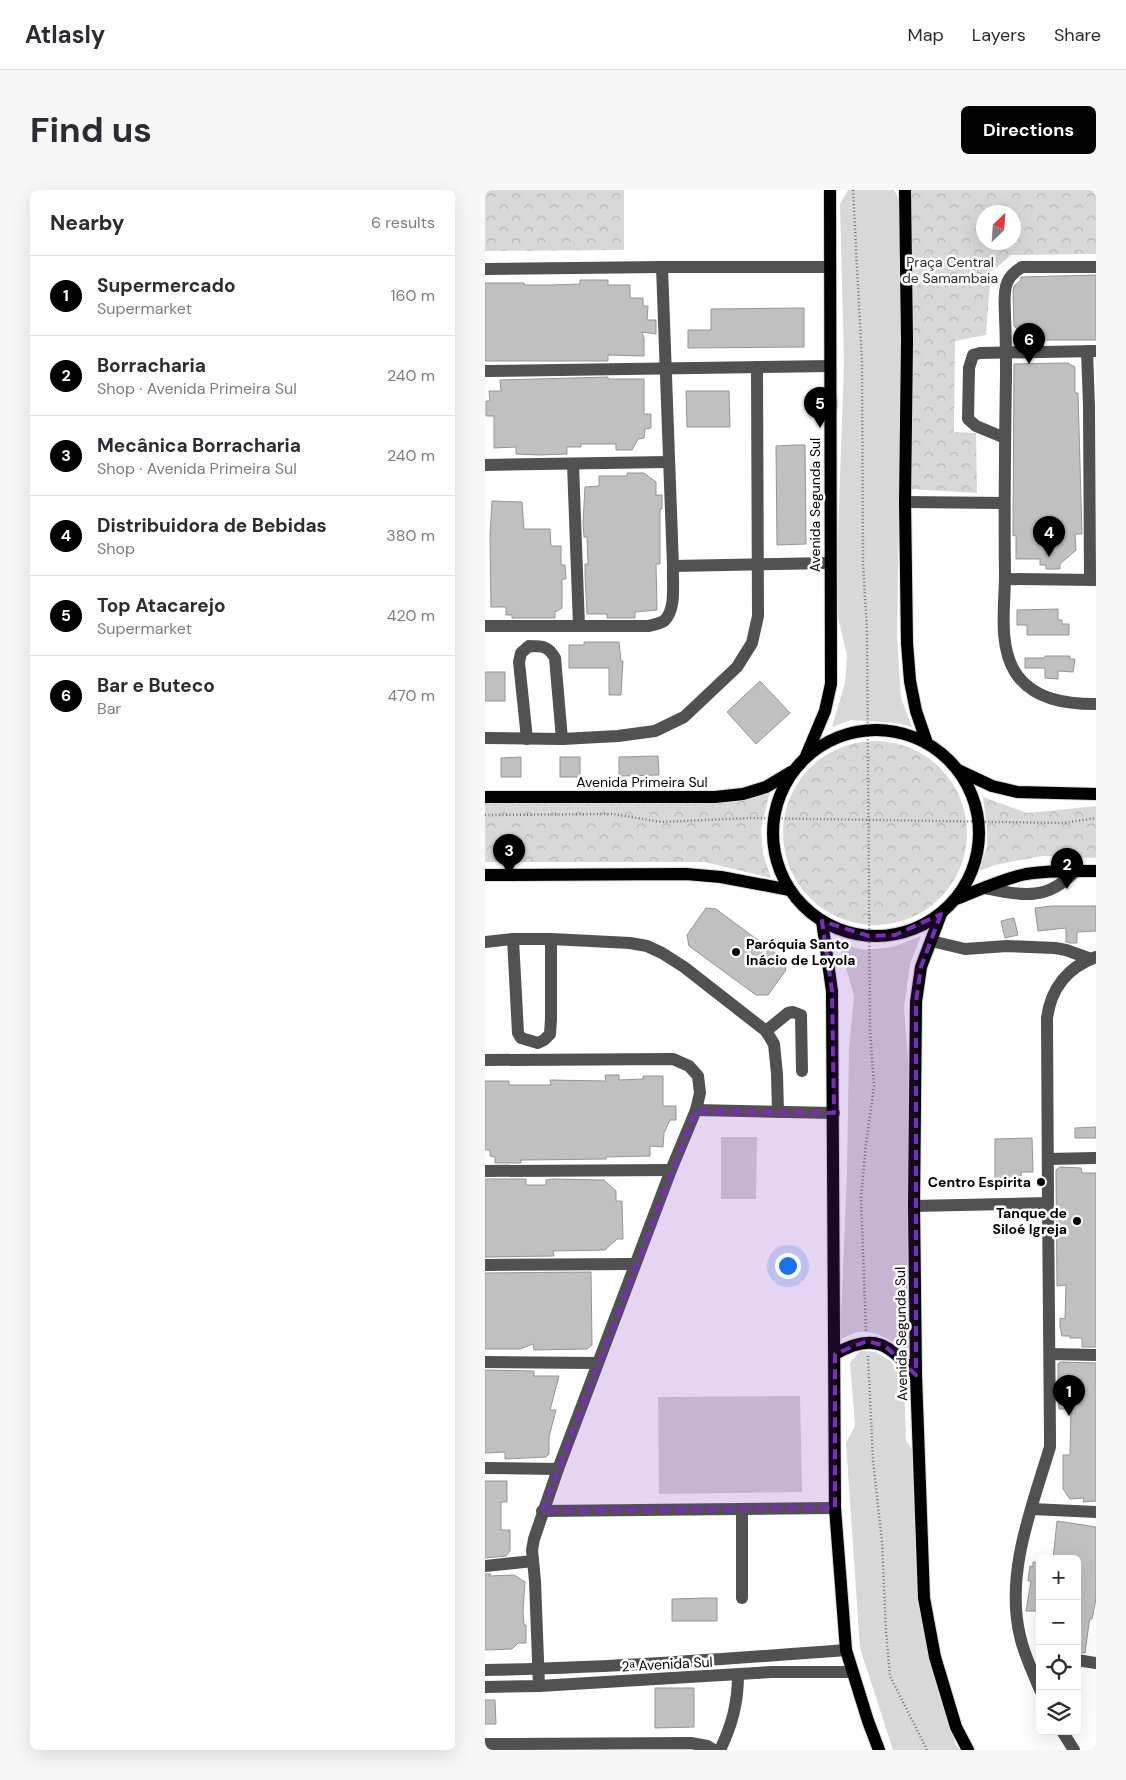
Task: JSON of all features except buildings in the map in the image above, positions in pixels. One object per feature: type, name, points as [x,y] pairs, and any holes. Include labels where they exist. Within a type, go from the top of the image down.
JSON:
[{"type":"main road","name":"Avenida Segunda Sul","points":[[806,756],[825,711],[831,684],[830,190]]},
{"type":"main road","points":[[830,208],[838,190]]},
{"type":"main road","points":[[900,190],[905,196],[907,341],[905,502],[909,681],[916,711],[927,743]]},
{"type":"main road","points":[[867,730],[898,732],[927,743],[944,755],[958,770],[972,795],[979,822],[979,850],[971,876],[956,898],[941,914],[919,927],[895,935],[869,936],[845,931],[822,921],[804,907],[790,890],[779,868],[773,844],[773,820],[780,794],[793,771],[806,756],[834,738],[867,730]]},
{"type":"main road","points":[[958,770],[992,786],[1017,792],[1096,794]]},
{"type":"main road","name":"Avenida Primeira Sul","points":[[485,797],[715,797],[743,794],[765,787],[793,771]]},
{"type":"main road","points":[[956,898],[1026,874],[1096,871]]},
{"type":"main road","points":[[485,875],[686,874],[721,877],[790,890]]},
{"type":"main road","name":"Avenida Segunda Sul","points":[[941,914],[921,967],[916,1002],[914,1206],[916,1375],[923,1598],[935,1657],[956,1727],[969,1750]]},
{"type":"main road","points":[[822,921],[832,991],[835,1508],[845,1650],[879,1750]]},
{"type":"main road","points":[[835,1354],[846,1347],[867,1341],[885,1346],[897,1354],[916,1375]]},
{"type":"street","points":[[485,626],[648,626],[663,621],[671,607],[673,566],[667,462],[661,267]]},
{"type":"street","points":[[485,269],[830,267]]},
{"type":"street","points":[[1096,267],[1022,267],[1013,272],[1007,282],[1005,292],[1004,503],[1004,615],[1006,651],[1014,671],[1022,681],[1053,700],[1077,704],[1096,704]]},
{"type":"street","points":[[1005,438],[976,426],[968,419],[969,368],[973,355],[1006,352],[1091,352],[1093,406],[1093,580],[1005,579]]},
{"type":"street","points":[[485,371],[830,366]]},
{"type":"street","points":[[485,738],[563,739],[618,736],[655,731],[684,717],[737,667],[752,643],[758,616],[757,367]]},
{"type":"street","points":[[485,465],[667,462]]},
{"type":"street","points":[[573,464],[579,626]]},
{"type":"street","points":[[905,502],[1004,503]]},
{"type":"street","points":[[673,566],[830,562]]},
{"type":"street","points":[[527,739],[519,662],[521,653],[529,646],[541,646],[550,649],[555,658],[563,739]]},
{"type":"street","points":[[985,888],[1022,895],[1044,893],[1065,882],[1075,871]]},
{"type":"street","points":[[485,942],[513,939],[551,939],[630,943],[647,946],[662,953],[766,1030],[774,1044],[778,1112]]},
{"type":"street","points":[[513,939],[518,1034],[521,1038],[538,1043],[549,1034],[551,1019],[551,939]]},
{"type":"street","points":[[931,941],[965,949],[1007,946],[1055,948],[1093,958]]},
{"type":"street","points":[[1036,1680],[1020,1636],[1015,1598],[1019,1556],[1050,1447],[1047,1018],[1054,992],[1061,981],[1085,961],[1093,958]]},
{"type":"street","points":[[766,1030],[788,1013],[793,1012],[801,1015],[802,1071]]},
{"type":"street","points":[[485,1060],[673,1059],[689,1066],[698,1076],[700,1093],[696,1110],[671,1170],[542,1511],[532,1550],[539,1686]]},
{"type":"street","points":[[696,1110],[834,1113]]},
{"type":"street","points":[[1048,1159],[1096,1158]]},
{"type":"street","points":[[485,1171],[671,1170]]},
{"type":"street","points":[[914,1206],[1048,1204]]},
{"type":"street","points":[[485,1265],[635,1264]]},
{"type":"street","points":[[1050,1354],[1096,1354]]},
{"type":"street","points":[[485,1362],[599,1363]]},
{"type":"street","points":[[485,1468],[558,1469]]},
{"type":"street","points":[[542,1511],[835,1508]]},
{"type":"street","points":[[742,1509],[742,1598]]},
{"type":"street","points":[[1032,1509],[1096,1512]]},
{"type":"street","points":[[485,1566],[533,1561]]},
{"type":"street","name":"2ᵃ Avenida Sul","points":[[485,1670],[539,1669],[845,1650]]},
{"type":"street","points":[[1025,1653],[1036,1654]]},
{"type":"street","points":[[1081,1660],[1096,1660]]},
{"type":"street","name":"2ᵃ Avenida Sul","points":[[485,1687],[539,1686],[772,1672],[851,1672]]},
{"type":"street","points":[[720,1750],[731,1728],[738,1674]]},
{"type":"street","points":[[1065,1735],[1074,1750]]},
{"type":"street","points":[[485,1744],[691,1743],[714,1750]]},
{"type":"path","points":[[853,190],[862,363],[863,563],[867,630],[869,959]]},
{"type":"path","points":[[485,815],[613,814],[661,822],[750,818],[773,820],[868,819],[1063,823],[1096,818]]},
{"type":"highlighted area","points":[[941,914],[921,967],[916,1002],[916,1375],[885,1346],[867,1341],[835,1354],[835,1508],[542,1511],[696,1110],[834,1113],[832,991],[822,921],[869,936],[895,935]]},
{"type":"green space","points":[[485,190],[624,190],[624,250],[485,251]]},
{"type":"green space","points":[[848,190],[894,190],[903,206],[897,638],[901,698],[912,727],[896,723],[851,720],[832,727],[845,683],[847,655],[838,618],[837,565],[844,363],[840,204]]},
{"type":"green space","name":"Praça Central de Samambaia","points":[[909,190],[1096,190],[1096,254],[1011,255],[991,272],[986,335],[955,341],[954,432],[976,433],[977,493],[909,489]]},
{"type":"green space","points":[[884,741],[893,742],[919,751],[946,774],[957,789],[966,815],[966,851],[957,877],[934,904],[919,915],[893,924],[866,925],[857,924],[831,915],[804,892],[793,877],[784,851],[783,824],[784,815],[793,789],[816,762],[831,751],[857,742]]},
{"type":"green space","points":[[770,791],[761,829],[763,854],[771,878],[704,862],[485,862],[485,804],[741,801]]},
{"type":"green space","points":[[983,797],[1027,813],[1096,806],[1096,858],[1042,856],[995,865],[979,871],[987,846]]},
{"type":"green space","points":[[921,936],[910,964],[904,1007],[908,1059],[907,1351],[885,1337],[866,1332],[849,1335],[840,1340],[847,1173],[849,1048],[854,996],[839,943],[864,950],[893,947]]},
{"type":"green space","points":[[721,1137],[757,1137],[756,1199],[721,1199]]},
{"type":"green space","points":[[860,1351],[875,1352],[891,1361],[904,1385],[906,1441],[912,1449],[917,1586],[930,1662],[956,1745],[960,1750],[893,1750],[860,1648],[846,1443],[855,1426],[850,1363]]},
{"type":"green space","points":[[800,1396],[802,1492],[659,1494],[658,1397]]},
{"type":"place","name":"Bar e Buteco","points":[[1029,364]]},
{"type":"place","name":"Top Atacarejo","points":[[820,428]]},
{"type":"place","name":"Distribuidora de Bebidas","points":[[1049,557]]},
{"type":"place","name":"Mecânica Borracharia","points":[[509,875]]},
{"type":"place","name":"Borracharia","points":[[1067,889]]},
{"type":"place","name":"Paróquia Santo Inácio de Loyola","points":[[736,952]]},
{"type":"place","name":"Centro Espirita","points":[[1041,1182]]},
{"type":"place","name":"Tanque de Siloé Igreja","points":[[1077,1221]]},
{"type":"place","name":"Supermercado","points":[[1069,1416]]}]
